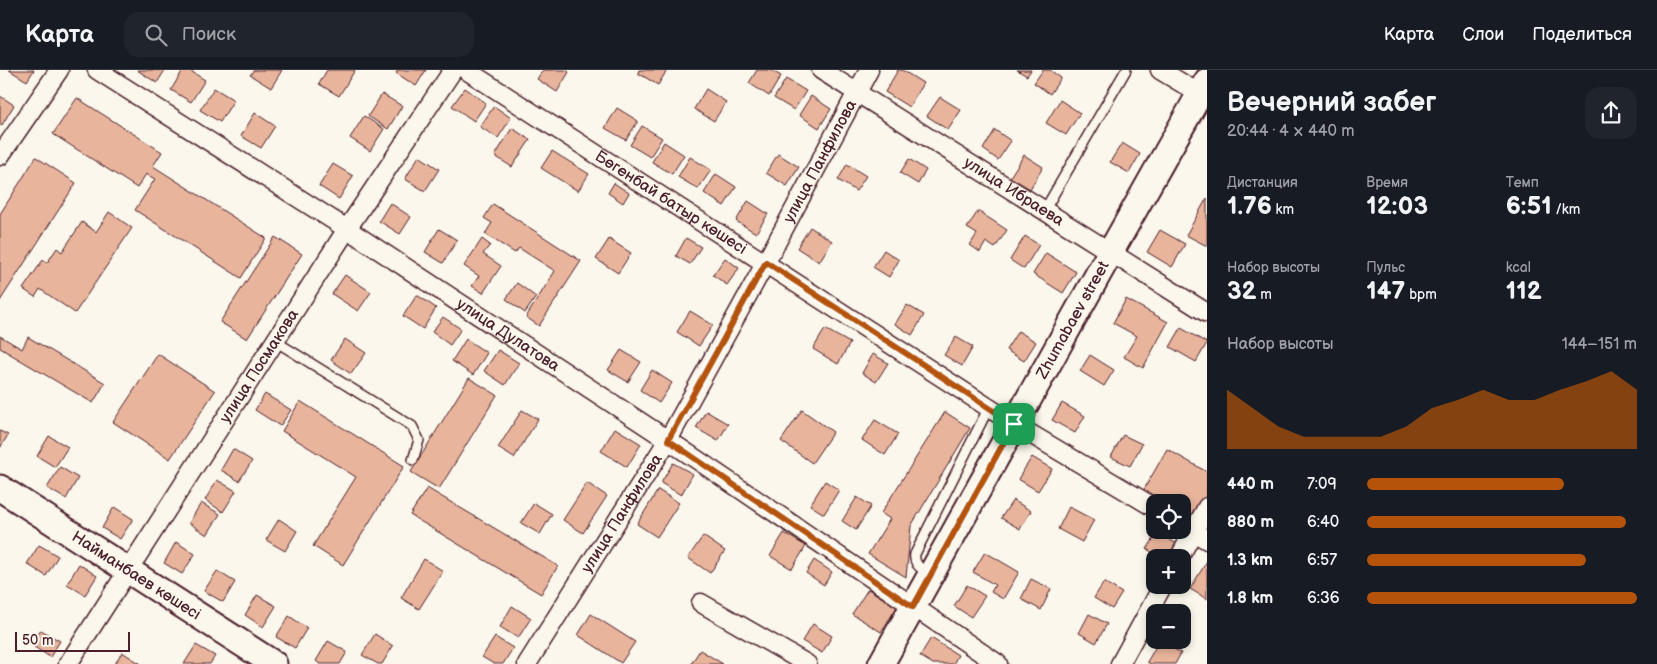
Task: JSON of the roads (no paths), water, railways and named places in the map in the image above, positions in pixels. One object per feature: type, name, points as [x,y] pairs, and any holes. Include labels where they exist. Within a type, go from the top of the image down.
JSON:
[{"type":"street","points":[[0,156],[59,70]]},
{"type":"street","name":"улица Дулатова","points":[[97,70],[347,229],[668,440],[998,664]]},
{"type":"street","name":"улица Посмакова","points":[[68,664],[347,229],[453,70]]},
{"type":"street","name":"Бөгенбай батыр көшесі","points":[[466,70],[766,262],[1014,424],[1146,503]]},
{"type":"street","name":"улица Ибраева","points":[[821,70],[1207,313]]},
{"type":"street","name":"улица Панфилова","points":[[532,662],[668,440],[869,70]]},
{"type":"street","points":[[1160,70],[1203,88]]},
{"type":"street","name":"Zhumabaev street","points":[[881,664],[1203,88]]},
{"type":"street","name":"Найманбаев көшесі","points":[[0,488],[274,664]]},
{"type":"street","points":[[1184,549],[1207,507]]},
{"type":"street","points":[[1120,664],[1159,594]]},
{"type":"street","points":[[701,603],[807,664]]},
{"type":"lane","points":[[1044,211],[1126,70]]},
{"type":"lane","points":[[275,341],[412,426],[419,440],[413,460]]},
{"type":"lane","points":[[930,576],[915,564],[915,554],[989,407]]}]
